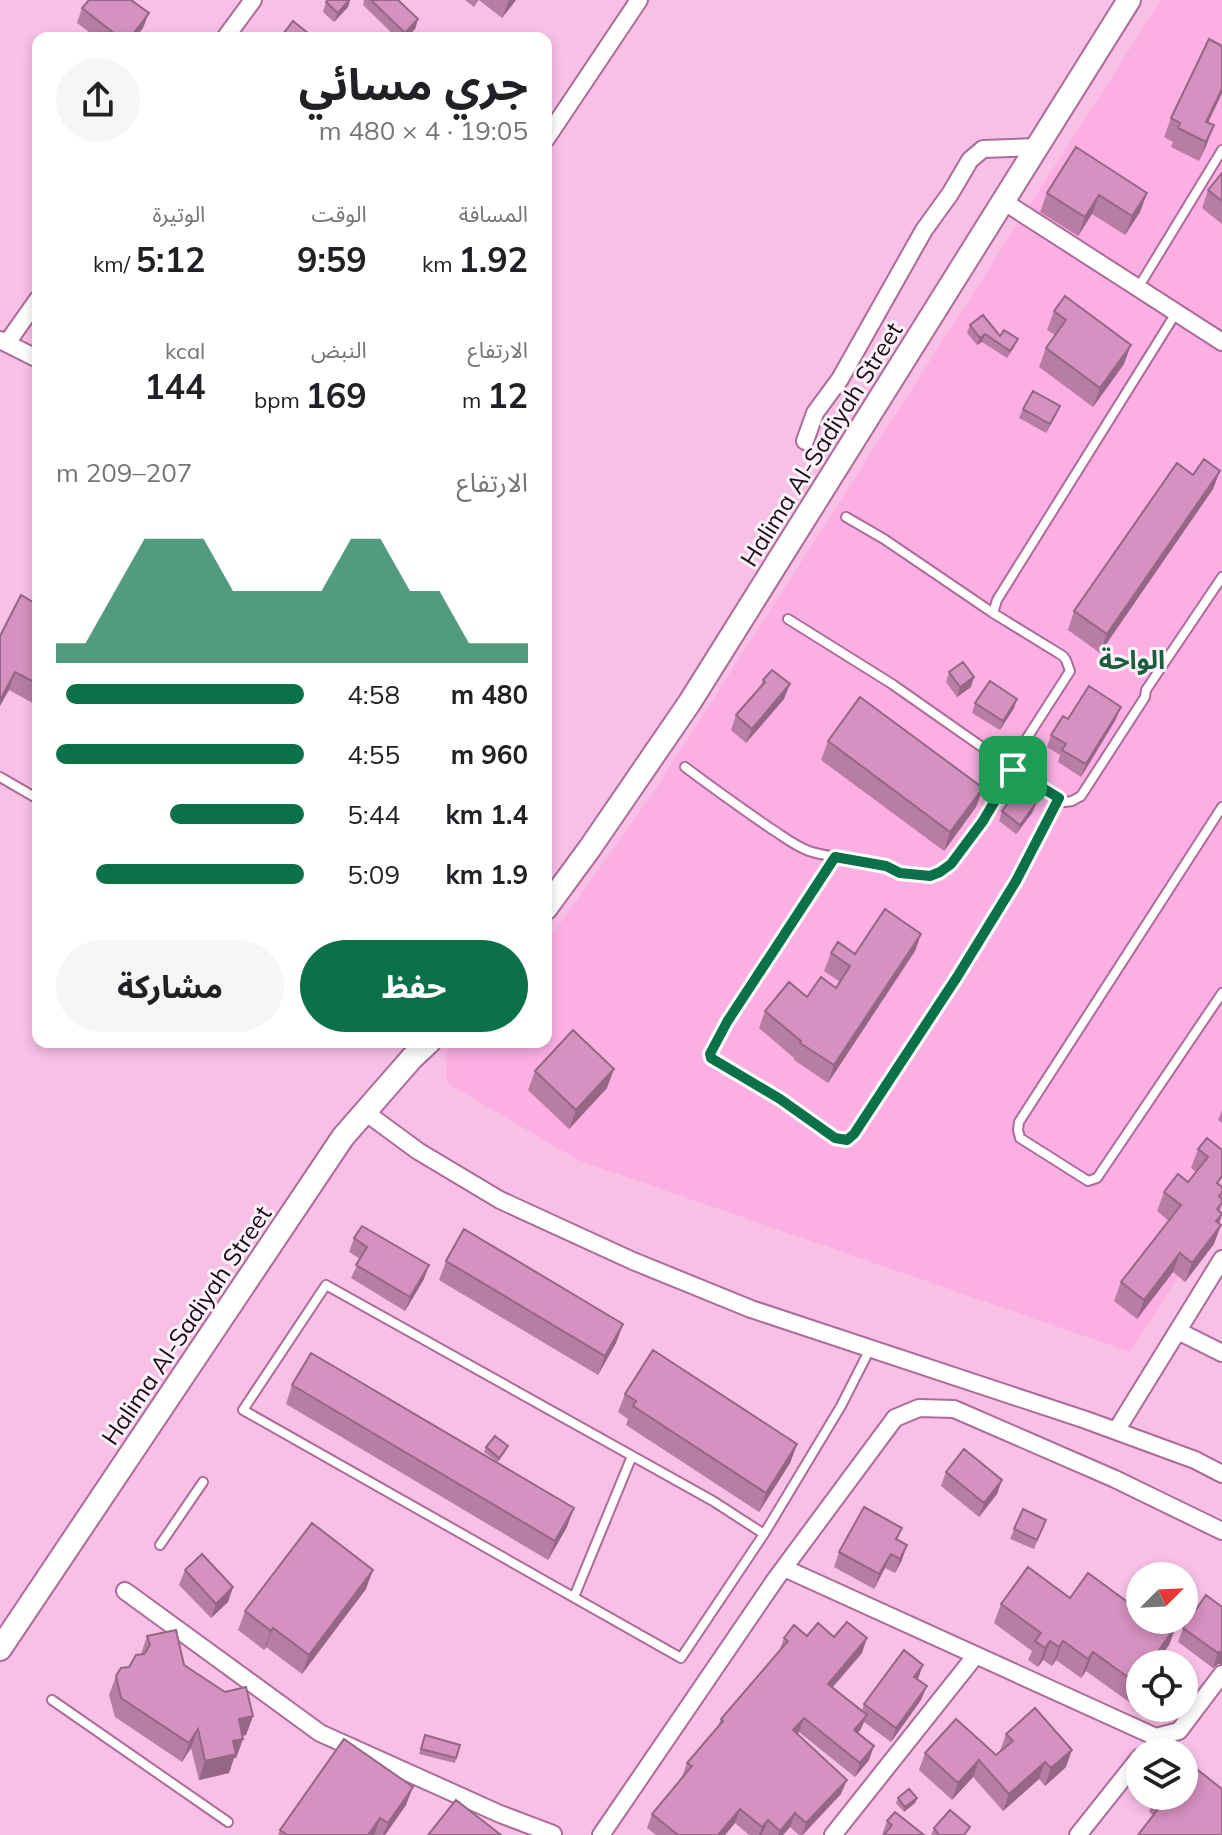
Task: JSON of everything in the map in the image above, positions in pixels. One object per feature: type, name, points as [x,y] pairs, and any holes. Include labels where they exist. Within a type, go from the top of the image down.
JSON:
[{"type":"street","points":[[229,32],[253,0]]},
{"type":"street","points":[[552,130],[639,0]]},
{"type":"street","name":"Halima Al-Sadiyah Street","points":[[552,900],[690,702],[1129,0]]},
{"type":"street","points":[[805,441],[815,413],[840,379],[924,230],[970,160],[983,149],[1037,147]]},
{"type":"street","points":[[1003,201],[1222,342]]},
{"type":"street","points":[[32,306],[3,342],[32,356]]},
{"type":"street","name":"Halima Al-Sadiyah Street","points":[[0,1649],[343,1137],[423,1048]]},
{"type":"street","points":[[365,1112],[418,1151],[500,1200],[633,1261],[751,1309],[1116,1431],[1195,1460],[1222,1474]]},
{"type":"street","points":[[1116,1431],[1222,1259]]},
{"type":"street","points":[[1178,1331],[1222,1353]]},
{"type":"street","points":[[604,1834],[784,1568],[895,1418],[919,1408],[954,1409],[1115,1479],[1222,1531]]},
{"type":"street","points":[[784,1568],[1156,1737],[1179,1731],[1222,1674]]},
{"type":"street","points":[[125,1591],[320,1733],[500,1814],[553,1834]]},
{"type":"street","points":[[833,1835],[976,1655]]},
{"type":"street","points":[[1078,1835],[1126,1775]]},
{"type":"lane","points":[[1138,288],[1222,150]]},
{"type":"lane","points":[[993,613],[997,600],[1176,312]]},
{"type":"lane","points":[[685,767],[786,839],[810,852],[886,866],[900,873],[930,876],[940,872],[951,864],[983,821],[1070,671],[1069,665],[1063,656],[846,517]]},
{"type":"lane","points":[[788,619],[892,684],[1011,768],[1068,802],[1081,796],[1145,697],[1146,690],[1222,577]]},
{"type":"lane","points":[[0,777],[32,796]]},
{"type":"lane","points":[[835,857],[727,1022],[710,1054],[711,1058],[780,1099],[835,1138],[847,1140],[863,1124],[957,977],[1016,881],[1059,798]]},
{"type":"lane","points":[[1222,807],[1019,1122],[1020,1138],[1088,1181],[1097,1178],[1222,993]]},
{"type":"lane","points":[[764,1534],[713,1501],[326,1285],[243,1410],[681,1658],[764,1534],[841,1406],[871,1348]]},
{"type":"lane","points":[[574,1597],[632,1456]]},
{"type":"lane","points":[[160,1545],[203,1482]]},
{"type":"lane","points":[[52,1700],[228,1822]]},
{"type":"shaded area","points":[[1161,0],[1222,0],[1222,1208],[1130,1352],[578,1160],[447,1083],[448,1048],[552,1048],[552,935],[655,790]]},
{"type":"building","points":[[89,0],[131,0],[149,13],[135,32],[112,32],[82,8]]},
{"type":"building","points":[[349,0],[338,13],[326,2]]},
{"type":"building","points":[[371,0],[398,0],[418,19],[404,32]]},
{"type":"building","points":[[293,21],[307,32],[285,32]]},
{"type":"building","points":[[1209,39],[1222,46],[1222,89],[1206,122],[1214,125],[1206,142],[1178,128],[1180,123],[1171,118]]},
{"type":"building","points":[[1076,147],[1147,193],[1132,216],[1099,195],[1085,217],[1047,193]]},
{"type":"building","points":[[1222,173],[1222,201],[1208,190]]},
{"type":"building","points":[[1065,296],[1131,345],[1100,388],[1046,348],[1066,320],[1054,311]]},
{"type":"building","points":[[983,315],[1000,336],[1004,330],[1018,339],[1010,351],[985,334],[980,338],[970,325]]},
{"type":"building","points":[[1033,391],[1060,406],[1050,424],[1023,409]]},
{"type":"building","points":[[1204,459],[1220,471],[1107,634],[1074,611],[1177,463],[1193,475]]},
{"type":"building","points":[[21,595],[32,601],[32,681],[15,672],[0,700],[0,636]]},
{"type":"building","points":[[963,662],[974,677],[960,687],[949,672]]},
{"type":"building","points":[[772,670],[790,684],[752,729],[736,715]]},
{"type":"building","points":[[990,681],[1017,699],[1003,721],[975,703]]},
{"type":"building","points":[[1089,686],[1121,707],[1086,764],[1062,750],[1066,744],[1051,735],[1063,716],[1068,719]]},
{"type":"building","points":[[860,697],[983,788],[950,832],[828,741]]},
{"type":"building","points":[[1018,790],[1036,803],[1020,825],[1002,811]]},
{"type":"building","points":[[885,909],[921,934],[834,1065],[800,1043],[765,1011],[789,982],[807,997],[821,977],[836,988],[850,966],[831,953],[838,942],[855,954]]},
{"type":"building","points":[[573,1030],[614,1069],[576,1110],[535,1071]]},
{"type":"building","points":[[1207,1138],[1222,1150],[1222,1176],[1217,1183],[1222,1187],[1219,1196],[1222,1203],[1217,1209],[1222,1214],[1216,1221],[1221,1225],[1192,1263],[1180,1253],[1144,1300],[1121,1282],[1181,1205],[1164,1192],[1178,1174],[1188,1182],[1208,1157],[1198,1149]]},
{"type":"building","points":[[362,1226],[429,1265],[410,1297],[356,1265],[367,1247],[354,1238]]},
{"type":"building","points":[[464,1229],[623,1324],[605,1356],[446,1261]]},
{"type":"building","points":[[653,1350],[797,1444],[766,1493],[633,1406],[636,1401],[625,1394]]},
{"type":"building","points":[[311,1353],[574,1508],[555,1541],[292,1385]]},
{"type":"building","points":[[495,1436],[508,1446],[499,1458],[486,1447]]},
{"type":"building","points":[[964,1449],[1002,1480],[984,1503],[946,1472]]},
{"type":"building","points":[[864,1507],[902,1528],[896,1539],[907,1545],[900,1559],[891,1554],[879,1574],[839,1552]]},
{"type":"building","points":[[1023,1509],[1046,1520],[1037,1540],[1014,1529]]},
{"type":"building","points":[[312,1523],[373,1570],[309,1655],[245,1611]]},
{"type":"building","points":[[202,1554],[233,1587],[216,1604],[185,1570]]},
{"type":"building","points":[[1028,1567],[1070,1598],[1088,1573],[1126,1601],[1126,1634],[1170,1634],[1159,1650],[1126,1650],[1126,1676],[1093,1652],[1088,1659],[1063,1641],[1059,1647],[1050,1641],[1045,1648],[1035,1641],[1041,1633],[1001,1604]]},
{"type":"building","points":[[1206,1595],[1222,1607],[1222,1651],[1218,1653],[1191,1634],[1198,1634],[1198,1606]]},
{"type":"building","points":[[847,1622],[867,1638],[828,1684],[867,1715],[854,1730],[874,1746],[860,1763],[804,1718],[793,1730],[847,1780],[806,1823],[795,1813],[780,1831],[768,1820],[762,1827],[740,1809],[718,1835],[678,1835],[652,1814],[692,1766],[687,1763],[723,1721],[721,1719],[788,1641],[784,1638],[794,1625],[807,1636],[818,1623],[834,1637]]},
{"type":"building","points":[[176,1630],[184,1665],[225,1692],[246,1687],[253,1716],[239,1719],[243,1739],[233,1741],[236,1754],[205,1761],[198,1729],[189,1743],[121,1698],[116,1676],[121,1668],[129,1667],[136,1655],[144,1654],[150,1645],[147,1636]]},
{"type":"building","points":[[904,1650],[923,1665],[914,1677],[927,1686],[896,1728],[864,1704]]},
{"type":"building","points":[[1035,1708],[1072,1750],[1051,1768],[1045,1762],[1009,1794],[979,1760],[958,1783],[925,1753],[956,1719],[996,1755],[1013,1741],[1006,1734]]},
{"type":"building","points":[[425,1735],[460,1745],[456,1758],[421,1749]]},
{"type":"building","points":[[344,1739],[413,1787],[388,1823],[380,1818],[368,1835],[287,1835],[280,1830]]},
{"type":"building","points":[[1198,1770],[1222,1789],[1221,1835],[1138,1835],[1157,1810],[1198,1810]]},
{"type":"building","points":[[909,1789],[917,1798],[905,1807],[898,1798]]},
{"type":"building","points":[[456,1800],[501,1835],[428,1835]]},
{"type":"building","points":[[950,1810],[970,1827],[964,1835],[939,1835],[934,1828]]},
{"type":"building","points":[[895,1812],[924,1835],[884,1835],[892,1825],[887,1821]]},
{"type":"district","name":"الواحة","points":[[1132,659]]},
{"type":"route","points":[[1013,770],[1059,798],[1016,881],[854,1134],[847,1140],[835,1138],[780,1099],[711,1058],[710,1054],[727,1022],[835,857],[886,866],[900,873],[930,876],[940,872],[951,864],[983,821],[1013,770]]}]
